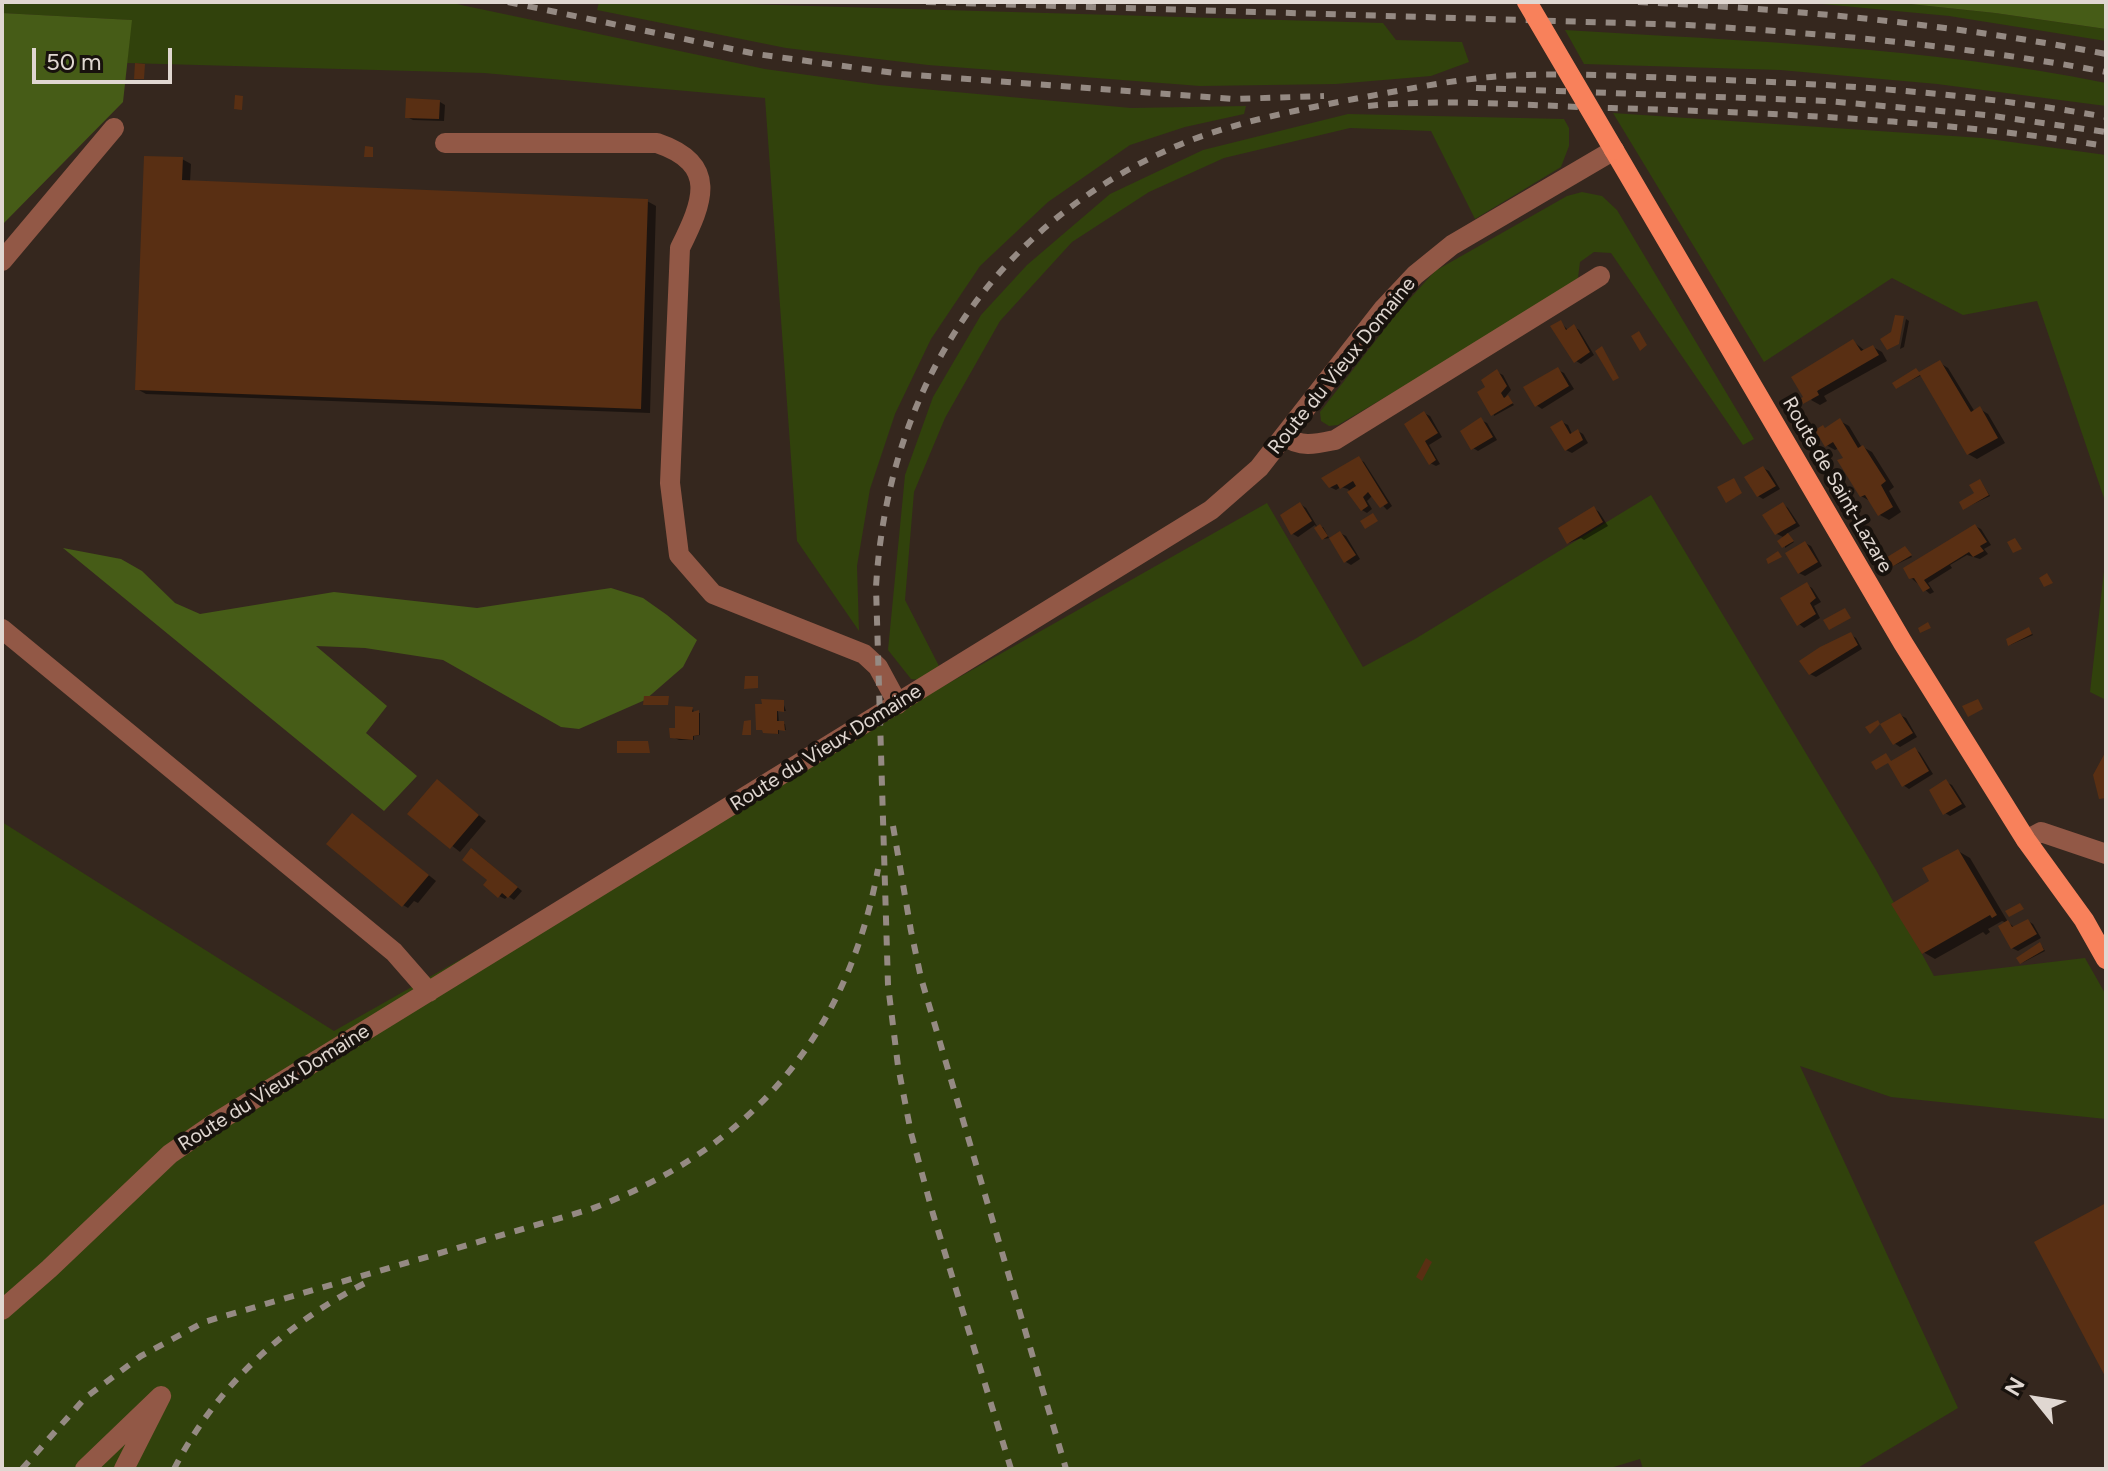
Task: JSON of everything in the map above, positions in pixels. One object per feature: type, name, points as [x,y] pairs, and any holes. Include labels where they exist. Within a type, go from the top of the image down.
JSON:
[{"type":"main road","name":"Route de Saint-Lazare","points":[[1527,2],[1807,484],[2026,840],[2084,920],[2106,959]]},
{"type":"street","points":[[2,261],[114,128]]},
{"type":"street","points":[[445,143],[657,143],[677,149],[696,166],[703,192],[697,214],[680,248],[671,452],[670,483],[679,555],[713,594],[864,654],[878,667],[898,704]]},
{"type":"street","name":"Route du Vieux Domaine","points":[[2,1310],[170,1154],[215,1123],[1211,510],[1259,468],[1384,308],[1415,275],[1452,245],[1614,150]]},
{"type":"street","points":[[1284,436],[1292,442],[1311,445],[1335,440],[1600,276]]},
{"type":"street","points":[[2,629],[394,952],[429,992]]},
{"type":"street","points":[[2026,840],[2041,832],[2106,854]]},
{"type":"street","points":[[85,1469],[161,1396],[124,1469]]},
{"type":"green space","points":[[2,2],[447,2],[765,69],[879,85],[1131,108],[1246,106],[1244,114],[1185,127],[1130,145],[1048,202],[980,266],[931,339],[895,414],[870,489],[857,566],[859,631],[797,541],[765,98],[484,73],[127,63],[131,20],[2,13]]},
{"type":"green space","points":[[599,2],[1383,23],[1396,40],[1462,42],[1469,62],[1431,76],[1336,84],[1200,86],[928,65],[786,48],[597,10]]},
{"type":"green space","points":[[1801,2],[1891,2],[1995,13],[2106,29],[2106,41],[1949,16]]},
{"type":"green space","points":[[1891,2],[2106,2],[2106,29],[1995,13]]},
{"type":"green space","points":[[2,13],[132,20],[123,102],[2,225]]},
{"type":"green space","points":[[1565,30],[1836,47],[1972,61],[2106,83],[2106,106],[1937,84],[1780,70],[1584,64]]},
{"type":"green space","points":[[1613,113],[1982,138],[2106,155],[2106,504],[2037,301],[1963,315],[1892,278],[1764,362]]},
{"type":"green space","points":[[1348,114],[1564,119],[1569,128],[1569,146],[1561,167],[1475,219],[1431,131],[1350,128],[1224,158],[1149,192],[1072,242],[1000,321],[945,418],[914,492],[905,600],[939,666],[920,680],[911,679],[888,650],[905,475],[933,397],[981,315],[1027,265],[1110,194],[1203,150]]},
{"type":"green space","points":[[1582,192],[1602,196],[1617,210],[1754,439],[1743,445],[1611,253],[1594,252],[1580,262],[1578,278],[1561,294],[1338,425],[1329,426],[1321,421],[1320,412],[1397,313],[1435,271],[1567,196]]},
{"type":"green space","points":[[1651,495],[1876,870],[1934,976],[2085,958],[2106,995],[2106,1119],[1891,1097],[1800,1066],[1958,1408],[1856,1469],[1643,1469],[1640,1459],[1607,1469],[2,1469],[2,822],[334,1031],[1267,503],[1363,667],[1415,639]]},
{"type":"green space","points":[[63,548],[121,559],[142,571],[175,603],[200,614],[334,592],[477,608],[611,588],[643,598],[697,640],[683,667],[645,700],[579,729],[561,727],[443,660],[365,648],[316,646],[387,706],[366,733],[417,776],[384,811]]},
{"type":"green space","points":[[2106,554],[2106,700],[2090,692]]},
{"type":"building","points":[[135,63],[145,64],[144,79],[134,79]]},
{"type":"building","points":[[235,95],[243,96],[242,110],[234,109]]},
{"type":"building","points":[[406,98],[440,100],[439,119],[405,118]]},
{"type":"building","points":[[365,146],[373,147],[373,157],[364,157]]},
{"type":"building","points":[[144,156],[183,157],[182,180],[648,199],[641,409],[135,390]]},
{"type":"building","points":[[1895,315],[1904,316],[1899,344],[1887,350],[1880,339],[1891,332]]},
{"type":"building","points":[[1561,320],[1566,330],[1574,324],[1590,352],[1574,363],[1550,326]]},
{"type":"building","points":[[1639,331],[1647,345],[1640,351],[1631,336]]},
{"type":"building","points":[[1853,339],[1861,351],[1873,345],[1879,355],[1817,391],[1819,395],[1803,404],[1803,397],[1791,377]]},
{"type":"building","points":[[1602,346],[1619,378],[1613,381],[1595,351]]},
{"type":"building","points":[[1940,360],[1971,412],[1980,406],[1998,438],[1967,455],[1920,375],[1896,389],[1892,383],[1916,368],[1919,372]]},
{"type":"building","points":[[1558,367],[1569,386],[1535,407],[1523,387]]},
{"type":"building","points":[[1497,369],[1507,386],[1501,393],[1504,398],[1508,395],[1513,403],[1491,416],[1477,392],[1485,387],[1481,380]]},
{"type":"building","points":[[1424,411],[1438,433],[1425,441],[1436,460],[1429,465],[1404,424]]},
{"type":"building","points":[[1481,417],[1493,437],[1471,450],[1460,431]]},
{"type":"building","points":[[1840,418],[1858,448],[1863,445],[1886,481],[1881,485],[1893,507],[1878,516],[1865,495],[1860,497],[1837,460],[1843,458],[1833,442],[1825,447],[1815,430],[1823,425],[1825,428]]},
{"type":"building","points":[[1562,420],[1570,434],[1578,429],[1583,440],[1565,451],[1550,427]]},
{"type":"building","points":[[1359,456],[1388,503],[1380,508],[1368,492],[1363,497],[1368,506],[1361,511],[1347,492],[1356,486],[1353,481],[1340,489],[1337,484],[1329,488],[1321,478]]},
{"type":"building","points":[[1763,466],[1776,486],[1757,497],[1744,477]]},
{"type":"building","points":[[1734,478],[1742,493],[1726,503],[1717,487]]},
{"type":"building","points":[[1980,479],[1989,495],[1963,510],[1959,502],[1974,493],[1969,485]]},
{"type":"building","points":[[1300,502],[1312,521],[1291,535],[1280,515]]},
{"type":"building","points":[[1783,502],[1796,523],[1775,535],[1762,515]]},
{"type":"building","points":[[1594,506],[1603,522],[1567,544],[1558,528]]},
{"type":"building","points":[[1373,513],[1378,521],[1365,529],[1360,521]]},
{"type":"building","points":[[1320,524],[1328,536],[1322,540],[1314,528]]},
{"type":"building","points":[[1975,524],[1987,542],[1980,546],[1984,551],[1973,557],[1969,552],[1924,580],[1930,588],[1923,592],[1914,578],[1909,579],[1903,568]]},
{"type":"building","points":[[1340,531],[1356,555],[1344,563],[1329,538]]},
{"type":"building","points":[[1788,533],[1794,541],[1782,548],[1777,541]]},
{"type":"building","points":[[2015,538],[2022,549],[2013,553],[2007,542]]},
{"type":"building","points":[[1805,541],[1818,562],[1798,574],[1785,553]]},
{"type":"building","points":[[1905,546],[1912,555],[1890,568],[1884,559]]},
{"type":"building","points":[[1778,551],[1782,557],[1768,564],[1766,559]]},
{"type":"building","points":[[2047,573],[2053,583],[2044,587],[2039,578]]},
{"type":"building","points":[[1807,582],[1816,598],[1810,603],[1816,614],[1797,626],[1780,598]]},
{"type":"building","points":[[1845,608],[1851,618],[1829,630],[1823,620]]},
{"type":"building","points":[[1928,622],[1931,628],[1920,633],[1918,628]]},
{"type":"building","points":[[2029,627],[2032,634],[2008,646],[2006,639]]},
{"type":"building","points":[[1851,632],[1858,645],[1809,675],[1799,661]]},
{"type":"building","points":[[745,676],[758,676],[758,688],[744,689]]},
{"type":"building","points":[[644,696],[669,696],[668,705],[643,705]]},
{"type":"building","points":[[761,699],[784,700],[784,712],[777,711],[777,721],[784,721],[785,731],[778,730],[778,734],[756,730],[755,704],[762,704]]},
{"type":"building","points":[[1978,699],[1983,709],[1968,717],[1962,706]]},
{"type":"building","points":[[675,706],[693,707],[692,712],[699,710],[699,735],[693,736],[693,740],[670,738],[669,728],[675,728]]},
{"type":"building","points":[[1900,713],[1913,733],[1893,745],[1880,724]]},
{"type":"building","points":[[751,720],[751,735],[742,735],[744,721]]},
{"type":"building","points":[[1878,720],[1880,724],[1870,734],[1865,727]]},
{"type":"building","points":[[617,741],[648,741],[650,753],[617,753]]},
{"type":"building","points":[[1915,747],[1929,771],[1902,787],[1888,763],[1876,770],[1871,762],[1886,753],[1891,761]]},
{"type":"building","points":[[2106,751],[2106,798],[2099,799],[2093,775]]},
{"type":"building","points":[[437,779],[479,815],[450,849],[407,814]]},
{"type":"building","points":[[1946,779],[1962,804],[1943,815],[1929,790]]},
{"type":"building","points":[[352,813],[429,875],[402,907],[326,844]]},
{"type":"building","points":[[471,848],[518,887],[508,898],[502,893],[498,898],[483,885],[487,880],[462,860]]},
{"type":"building","points":[[1958,849],[1997,915],[1992,918],[1990,915],[1922,954],[1891,904],[1929,881],[1922,868]]},
{"type":"building","points":[[2020,903],[2024,909],[2009,917],[2005,911]]},
{"type":"building","points":[[2028,919],[2037,934],[2011,949],[1998,926],[2008,920],[2012,927]]},
{"type":"building","points":[[2040,942],[2044,950],[2020,964],[2016,958]]},
{"type":"building","points":[[2106,1203],[2106,1378],[2034,1242]]},
{"type":"building","points":[[1426,1258],[1432,1262],[1422,1281],[1416,1277]]},
{"type":"railway","points":[[508,2],[756,54],[902,74],[1234,99],[1324,96]]},
{"type":"railway","points":[[926,2],[1688,25],[1898,42],[2106,72]]},
{"type":"railway","points":[[1638,2],[1873,19],[1990,34],[2106,54]]},
{"type":"railway","points":[[1011,1469],[911,1133],[898,1066],[888,985],[876,587],[885,513],[903,443],[929,378],[964,318],[1008,264],[1059,216],[1119,175],[1186,142],[1227,128],[1290,112],[1410,89],[1528,75],[1802,84],[1955,96],[2106,117]]},
{"type":"railway","points":[[1476,88],[1827,101],[1986,115],[2106,132]]},
{"type":"railway","points":[[1368,106],[1489,103],[1797,115],[1983,130],[2106,146]]},
{"type":"railway","points":[[893,826],[921,978],[1066,1469]]},
{"type":"railway","points":[[22,1469],[85,1398],[141,1356],[204,1322],[591,1209],[648,1184],[699,1154],[744,1119],[782,1080],[815,1035],[842,985],[863,929],[878,869]]},
{"type":"railway","points":[[174,1469],[211,1410],[256,1359],[310,1316],[369,1281]]}]
